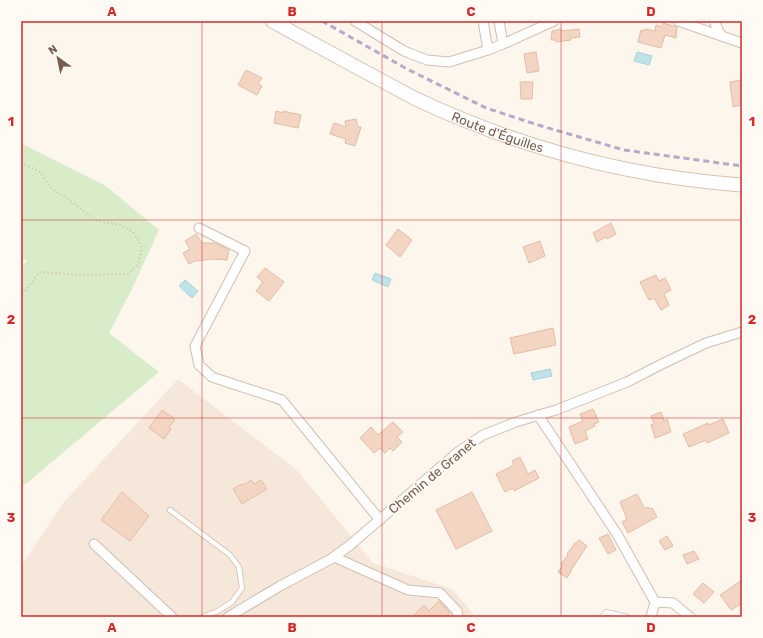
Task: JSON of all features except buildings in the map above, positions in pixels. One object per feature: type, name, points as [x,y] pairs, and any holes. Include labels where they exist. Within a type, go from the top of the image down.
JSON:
[{"type":"street","name":"Route d'Éguilles","points":[[272,21],[416,98],[494,132],[581,159],[654,175],[742,185]]},
{"type":"street","points":[[355,21],[404,51],[427,60],[449,62],[488,50],[554,21]]},
{"type":"street","points":[[483,21],[488,50]]},
{"type":"street","points":[[498,21],[503,44]]},
{"type":"street","points":[[678,21],[742,43]]},
{"type":"street","points":[[714,21],[720,36]]},
{"type":"street","points":[[199,228],[245,251],[195,346],[199,365],[212,377],[282,400],[380,520]]},
{"type":"street","name":"Chemin de Granet","points":[[228,617],[280,586],[334,557],[380,520],[458,452],[483,435],[516,422],[556,410],[627,382],[664,362],[706,343],[742,332]]},
{"type":"street","points":[[538,415],[617,534],[655,602],[651,617]]},
{"type":"street","points":[[94,544],[172,617]]},
{"type":"street","points":[[334,557],[408,590],[440,593],[457,611],[458,617]]},
{"type":"street","points":[[655,602],[673,603],[690,617]]},
{"type":"lane","points":[[170,510],[230,555],[239,567],[242,588],[232,602],[218,611],[202,617]]},
{"type":"lane","points":[[602,617],[606,612],[627,617]]},
{"type":"path","points":[[21,163],[39,171],[52,189],[97,221],[121,225],[134,233],[142,248],[138,265],[128,274],[79,275],[40,272],[21,296]]},
{"type":"shaded area","points":[[178,379],[297,470],[373,563],[452,589],[476,617],[31,617],[21,611],[21,566],[63,503]]},
{"type":"green space","points":[[21,143],[106,186],[159,230],[131,291],[109,333],[159,372],[21,488],[21,267],[27,261],[21,257]]},
{"type":"water","points":[[637,52],[652,56],[649,65],[634,61]]},
{"type":"water","points":[[375,273],[391,279],[388,287],[372,280]]},
{"type":"water","points":[[185,280],[198,291],[192,298],[179,286]]},
{"type":"water","points":[[550,369],[552,376],[533,380],[531,373]]},
{"type":"railway","points":[[322,21],[407,69],[486,108],[624,150],[742,166]]}]
